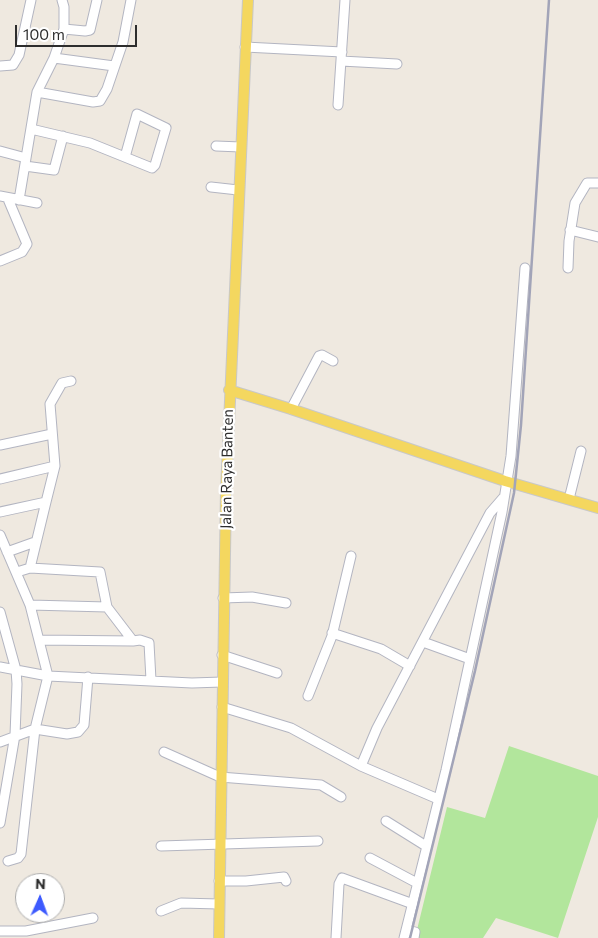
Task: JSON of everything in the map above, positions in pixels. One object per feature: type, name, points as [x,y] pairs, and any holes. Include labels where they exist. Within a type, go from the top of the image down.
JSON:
[{"type":"main road","name":"Jalan Raya Banten","points":[[219,938],[223,598],[229,390],[238,190],[250,48],[248,0]]},
{"type":"main road","points":[[229,390],[291,408],[506,481],[598,508]]},
{"type":"street","points":[[0,66],[13,65],[16,62],[24,36],[31,0]]},
{"type":"street","points":[[19,200],[37,92],[54,58],[64,29],[64,7],[62,0]]},
{"type":"street","points":[[64,29],[90,30],[97,0]]},
{"type":"street","points":[[37,92],[93,102],[100,101],[107,89],[123,42],[131,0]]},
{"type":"street","points":[[338,105],[345,0]]},
{"type":"street","points":[[250,48],[397,64]]},
{"type":"street","points":[[54,58],[114,66]]},
{"type":"street","points":[[31,129],[90,143],[124,157],[154,167],[166,128],[137,114],[124,157]]},
{"type":"street","points":[[0,151],[25,162],[54,170],[63,136]]},
{"type":"street","points":[[216,146],[241,147]]},
{"type":"street","points":[[568,268],[570,230],[575,203],[587,183],[598,183]]},
{"type":"street","points":[[211,187],[238,190]]},
{"type":"street","points":[[4,198],[37,203]]},
{"type":"street","points":[[0,261],[22,252],[27,244],[4,198]]},
{"type":"street","points":[[570,230],[598,237]]},
{"type":"street","points":[[414,938],[415,932],[405,934],[438,799],[502,512],[511,456],[525,268]]},
{"type":"street","points":[[291,408],[318,356],[322,355],[333,361]]},
{"type":"street","points":[[30,568],[55,466],[50,404],[62,383],[71,381]]},
{"type":"street","points":[[0,445],[52,434]]},
{"type":"street","points":[[569,499],[581,452]]},
{"type":"street","points":[[0,480],[55,466]]},
{"type":"street","points":[[361,766],[377,728],[490,514],[503,498]]},
{"type":"street","points":[[0,512],[46,502]]},
{"type":"street","points":[[0,535],[30,605],[48,676],[35,729],[21,854],[14,860],[8,861]]},
{"type":"street","points":[[0,562],[8,555],[35,542]]},
{"type":"street","points":[[308,696],[332,633],[351,556]]},
{"type":"street","points":[[17,572],[30,568],[100,572],[107,607],[133,642]]},
{"type":"street","points":[[223,598],[252,597],[286,603]]},
{"type":"street","points":[[30,605],[107,607]]},
{"type":"street","points":[[0,612],[16,670],[15,735],[0,823]]},
{"type":"street","points":[[332,633],[381,649],[410,666]]},
{"type":"street","points":[[40,640],[133,642],[140,640],[149,643],[152,680]]},
{"type":"street","points":[[423,642],[470,658]]},
{"type":"street","points":[[222,655],[277,673]]},
{"type":"street","points":[[0,667],[48,676],[192,683],[222,682]]},
{"type":"street","points":[[0,742],[35,729],[67,734],[78,732],[84,725],[88,677]]},
{"type":"street","points":[[222,706],[291,728],[361,766],[438,799]]},
{"type":"street","points":[[164,752],[220,777],[321,785],[341,797]]},
{"type":"street","points":[[386,821],[426,846]]},
{"type":"street","points":[[161,846],[318,841]]},
{"type":"street","points":[[370,858],[416,883]]},
{"type":"street","points":[[219,881],[246,881],[284,877],[286,881]]},
{"type":"street","points":[[336,938],[339,884],[342,878],[413,904]]},
{"type":"street","points":[[160,911],[181,903],[219,904]]},
{"type":"street","points":[[0,930],[27,934],[93,918]]},
{"type":"green space","points":[[509,746],[598,776],[598,817],[558,938],[496,918],[483,938],[415,938],[447,807],[485,818]]},
{"type":"railway","points":[[410,938],[475,671],[514,493],[521,425],[549,0]]}]
